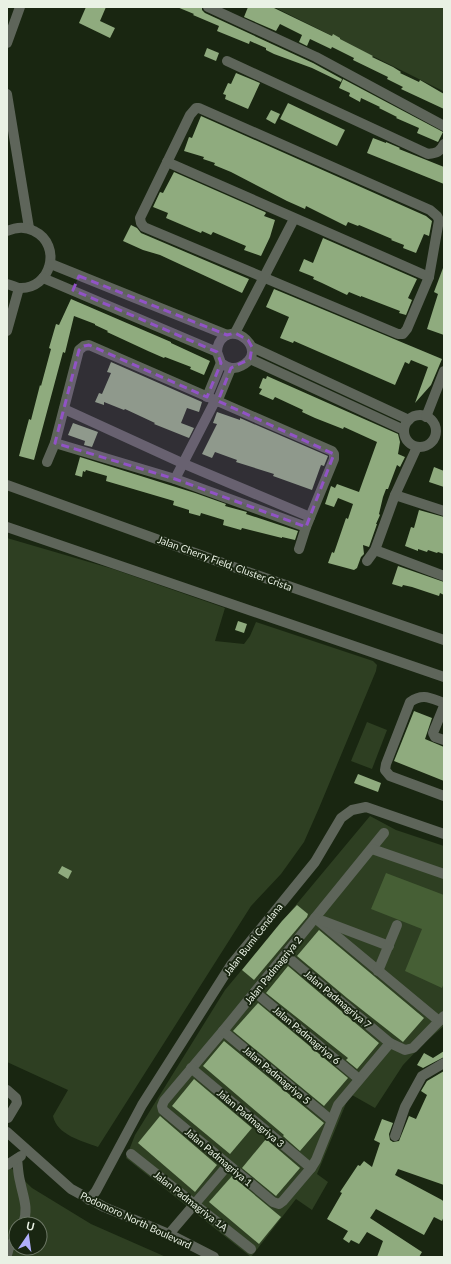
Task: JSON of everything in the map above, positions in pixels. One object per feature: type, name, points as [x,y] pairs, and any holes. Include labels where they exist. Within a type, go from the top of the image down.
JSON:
[{"type":"street","points":[[7,43],[20,7]]},
{"type":"street","points":[[208,7],[222,10],[316,56],[444,126]]},
{"type":"street","points":[[227,61],[428,154],[436,153],[441,150],[444,144]]},
{"type":"street","points":[[7,94],[29,228]]},
{"type":"street","points":[[199,108],[430,210],[439,220],[429,276],[407,329],[402,334],[398,334],[144,226],[141,223],[140,218],[190,115],[194,109],[199,108]]},
{"type":"street","points":[[167,162],[294,219],[429,276]]},
{"type":"street","points":[[213,400],[221,363],[217,352],[219,342],[231,334],[265,277],[294,219]]},
{"type":"street","points":[[7,231],[21,227],[29,228],[40,234],[47,242],[51,253],[51,264],[44,278],[32,286],[18,288],[7,284]]},
{"type":"street","points":[[51,264],[231,334],[243,336],[248,340],[252,347],[409,420]]},
{"type":"street","points":[[73,290],[79,276]]},
{"type":"street","points":[[44,278],[217,352]]},
{"type":"street","points":[[7,331],[18,288]]},
{"type":"street","points":[[47,462],[55,443],[79,350],[84,346],[89,345],[332,451],[334,454],[334,459],[308,522],[299,549]]},
{"type":"street","points":[[221,363],[231,368],[237,368],[250,359],[252,347]]},
{"type":"street","points":[[250,359],[404,430]]},
{"type":"street","points":[[175,479],[213,400],[231,368]]},
{"type":"street","points":[[426,417],[444,370]]},
{"type":"street","points":[[64,409],[308,522]]},
{"type":"street","points":[[414,417],[426,417],[434,424],[440,436],[423,447],[411,445],[407,441],[404,430],[409,420],[414,417]]},
{"type":"street","points":[[55,443],[175,479],[308,522]]},
{"type":"street","points":[[367,561],[375,550],[395,495],[417,447]]},
{"type":"street","name":"Jalan Cherry Field, Cluster Crista","points":[[7,485],[242,570],[444,640]]},
{"type":"street","points":[[395,495],[444,511]]},
{"type":"street","points":[[7,527],[444,677]]},
{"type":"street","points":[[375,550],[444,576]]},
{"type":"street","points":[[444,740],[435,737],[433,733],[444,704],[426,696],[417,698],[410,702],[386,764],[386,770],[390,776],[444,796]]},
{"type":"street","name":"Jalan Bumi Cendana","points":[[89,1200],[96,1191],[142,1105],[231,965],[315,862],[341,818],[352,810],[366,807],[444,834]]},
{"type":"street","name":"Jalan Padmagriya 2","points":[[162,1106],[164,1101],[224,1031],[384,833]]},
{"type":"street","points":[[372,848],[444,874]]},
{"type":"street","points":[[315,918],[389,946]]},
{"type":"street","points":[[311,1168],[316,1160],[338,1104],[390,1043],[405,1050],[413,1048],[442,1019],[378,971],[315,918]]},
{"type":"street","points":[[378,971],[398,925]]},
{"type":"street","name":"Jalan Padmagriya 7","points":[[285,955],[390,1043]]},
{"type":"street","name":"Jalan Padmagriya 6","points":[[255,992],[359,1079]]},
{"type":"street","name":"Jalan Padmagriya 5","points":[[224,1031],[331,1120]]},
{"type":"street","points":[[395,1136],[405,1107],[422,1076],[444,1063]]},
{"type":"street","name":"Jalan Padmagriya 3","points":[[191,1068],[311,1168]]},
{"type":"street","points":[[7,1090],[16,1098],[17,1103],[8,1118]]},
{"type":"street","name":"Jalan Padmagriya 1","points":[[162,1106],[164,1110],[273,1202],[279,1204],[283,1201],[311,1168]]},
{"type":"street","name":"Podomoro North Boulevard","points":[[7,1132],[61,1181],[89,1200],[168,1234],[214,1257]]},
{"type":"street","points":[[7,1165],[17,1159],[26,1150]]},
{"type":"street","name":"Jalan Padmagriya 1A","points":[[131,1154],[251,1249]]},
{"type":"street","points":[[17,1159],[26,1208],[25,1216]]},
{"type":"street","points":[[168,1234],[228,1165]]},
{"type":"highlighted area","points":[[79,276],[227,335],[235,333],[248,340],[252,347],[250,359],[231,368],[218,401],[334,454],[306,527],[175,479],[55,443],[79,350],[84,346],[89,345],[207,397],[221,363],[217,352],[73,290]]},
{"type":"shaded area","points":[[274,7],[444,7],[443,91]]},
{"type":"shaded area","points":[[7,538],[113,569],[225,608],[215,641],[244,644],[250,636],[256,622],[373,661],[377,665],[376,671],[304,842],[281,874],[251,906],[98,1147],[78,1140],[65,1133],[55,1123],[53,1116],[68,1090],[7,1062]]},
{"type":"shaded area","points":[[367,722],[387,730],[372,769],[351,761]]},
{"type":"shaded area","points":[[370,816],[396,830],[444,846],[444,1026],[424,1043],[403,1065],[375,1108],[352,1095],[347,1101],[317,1174],[328,1182],[312,1210],[296,1199],[251,1257],[126,1158],[135,1135],[225,990]]},
{"type":"shaded area","points":[[386,873],[444,895],[444,983],[442,988],[405,971],[422,929],[371,909]]},
{"type":"shaded area","points":[[7,1164],[32,1188],[91,1224],[166,1257],[7,1257]]},
{"type":"building","points":[[86,7],[106,7],[100,21],[115,28],[110,38],[79,23]]},
{"type":"building","points":[[177,7],[202,7],[202,10],[205,13],[313,63],[342,79],[341,82],[312,68],[274,54],[266,50],[266,48],[250,41],[249,44],[217,31],[219,26]]},
{"type":"building","points":[[248,7],[272,7],[332,36],[333,34],[373,56],[372,57],[393,67],[401,72],[400,73],[419,82],[420,80],[444,94],[444,109],[401,89],[403,87],[387,79],[388,77],[353,60],[354,58],[332,47],[331,49],[310,39],[307,46],[299,42],[302,35],[280,24],[276,31],[244,17]]},
{"type":"building","points":[[207,48],[219,53],[216,61],[204,56]]},
{"type":"building","points":[[236,73],[260,83],[248,109],[225,99],[226,95],[223,94],[228,83],[231,84]]},
{"type":"building","points":[[343,79],[443,132],[438,142],[417,133],[419,128],[396,118],[397,117],[379,108],[380,107],[361,98],[360,102],[349,96],[350,93],[339,88]]},
{"type":"building","points":[[288,103],[345,130],[337,146],[280,119]]},
{"type":"building","points":[[271,110],[280,114],[275,124],[266,119]]},
{"type":"building","points":[[201,116],[426,216],[432,221],[429,236],[424,234],[416,253],[403,248],[404,245],[391,240],[392,239],[359,225],[358,226],[348,222],[346,226],[306,206],[305,209],[214,165],[215,163],[203,159],[204,157],[184,151],[189,137],[192,138]]},
{"type":"building","points":[[373,138],[386,142],[400,148],[399,149],[444,167],[444,184],[367,153]]},
{"type":"building","points":[[174,172],[265,212],[266,213],[264,216],[275,220],[270,237],[261,256],[244,250],[246,246],[213,232],[211,235],[202,231],[201,233],[166,218],[168,213],[153,207],[160,192],[163,193]]},
{"type":"building","points":[[131,225],[137,228],[141,233],[249,279],[242,293],[160,255],[143,250],[123,241]]},
{"type":"building","points":[[323,238],[417,279],[408,298],[412,300],[406,315],[399,313],[400,311],[361,296],[349,292],[347,295],[313,279],[314,277],[299,271],[304,259],[313,263]]},
{"type":"building","points":[[443,268],[444,335],[427,329],[438,294],[434,292]]},
{"type":"building","points":[[274,289],[442,359],[431,385],[415,403],[428,367],[411,360],[409,364],[405,362],[395,385],[294,341],[293,343],[280,338],[289,317],[266,307]]},
{"type":"building","points":[[71,299],[171,342],[210,361],[204,375],[190,369],[191,367],[165,357],[164,358],[107,332],[108,331],[95,324],[74,316],[65,353],[63,352],[34,460],[19,456],[29,419],[31,420],[40,385],[41,386],[56,324],[59,325]]},
{"type":"building","points":[[111,362],[202,402],[199,412],[187,408],[181,423],[194,428],[189,438],[154,424],[155,423],[125,409],[124,410],[104,402],[104,405],[95,402],[99,393],[102,394],[111,373],[107,372]]},
{"type":"building","points":[[267,376],[398,434],[400,442],[398,454],[405,457],[400,467],[397,465],[388,489],[386,489],[380,515],[369,547],[363,545],[364,554],[361,557],[357,568],[354,570],[328,563],[332,552],[334,553],[346,518],[348,519],[353,504],[338,498],[334,507],[325,504],[331,486],[335,488],[337,484],[359,492],[377,442],[344,427],[343,429],[315,418],[302,412],[303,410],[275,397],[273,400],[259,394],[262,389],[259,388],[263,378],[266,379]]},
{"type":"building","points":[[217,412],[240,420],[240,418],[328,456],[324,466],[321,465],[312,490],[273,476],[274,474],[236,462],[237,460],[215,452],[212,458],[202,454],[217,424],[213,423]]},
{"type":"building","points":[[73,423],[98,432],[92,447],[84,445],[85,441],[68,435]]},
{"type":"building","points":[[80,457],[195,493],[226,504],[225,506],[247,512],[246,514],[298,531],[295,540],[242,528],[241,530],[223,525],[224,520],[201,513],[200,516],[189,513],[189,510],[173,505],[174,501],[106,481],[107,476],[86,470],[85,472],[83,471],[82,477],[75,475]]},
{"type":"building","points":[[434,467],[444,471],[444,487],[429,482]]},
{"type":"building","points":[[419,510],[444,517],[444,554],[428,550],[427,552],[418,549],[418,551],[405,546],[411,527],[414,528]]},
{"type":"building","points":[[398,566],[444,582],[444,595],[440,593],[439,596],[412,587],[403,585],[402,587],[392,584]]},
{"type":"building","points":[[238,621],[247,624],[244,633],[235,630]]},
{"type":"building","points":[[414,711],[432,718],[425,739],[444,747],[444,781],[394,761]]},
{"type":"building","points":[[358,774],[381,783],[378,792],[354,783]]},
{"type":"building","points":[[62,866],[72,871],[68,879],[58,873]]},
{"type":"building","points":[[297,905],[308,914],[307,917],[254,980],[242,970]]},
{"type":"building","points":[[319,930],[424,1018],[403,1042],[297,956]]},
{"type":"building","points":[[288,966],[379,1043],[357,1069],[346,1060],[348,1058],[266,993]]},
{"type":"building","points":[[258,1003],[348,1078],[324,1106],[233,1031]]},
{"type":"building","points":[[224,1041],[324,1123],[300,1151],[283,1136],[284,1135],[203,1066]]},
{"type":"building","points":[[444,1051],[444,1057],[423,1068],[417,1065],[424,1053],[433,1058]]},
{"type":"building","points":[[444,1071],[444,1185],[398,1169],[395,1175],[442,1200],[444,1202],[444,1216],[442,1221],[434,1217],[424,1235],[376,1209],[370,1218],[422,1252],[419,1257],[377,1257],[383,1241],[367,1232],[359,1244],[351,1240],[349,1243],[343,1239],[348,1231],[327,1219],[342,1193],[340,1192],[358,1165],[360,1166],[364,1161],[372,1167],[380,1143],[374,1140],[382,1119],[393,1123],[389,1134],[390,1140],[393,1142],[399,1141],[409,1116],[416,1119],[427,1095],[421,1091],[427,1081]]},
{"type":"building","points":[[194,1079],[252,1128],[230,1154],[172,1106]]},
{"type":"building","points":[[160,1116],[217,1165],[195,1192],[138,1143]]},
{"type":"building","points":[[266,1139],[300,1168],[276,1196],[242,1168]]},
{"type":"building","points":[[232,1176],[281,1217],[259,1244],[209,1202]]}]
